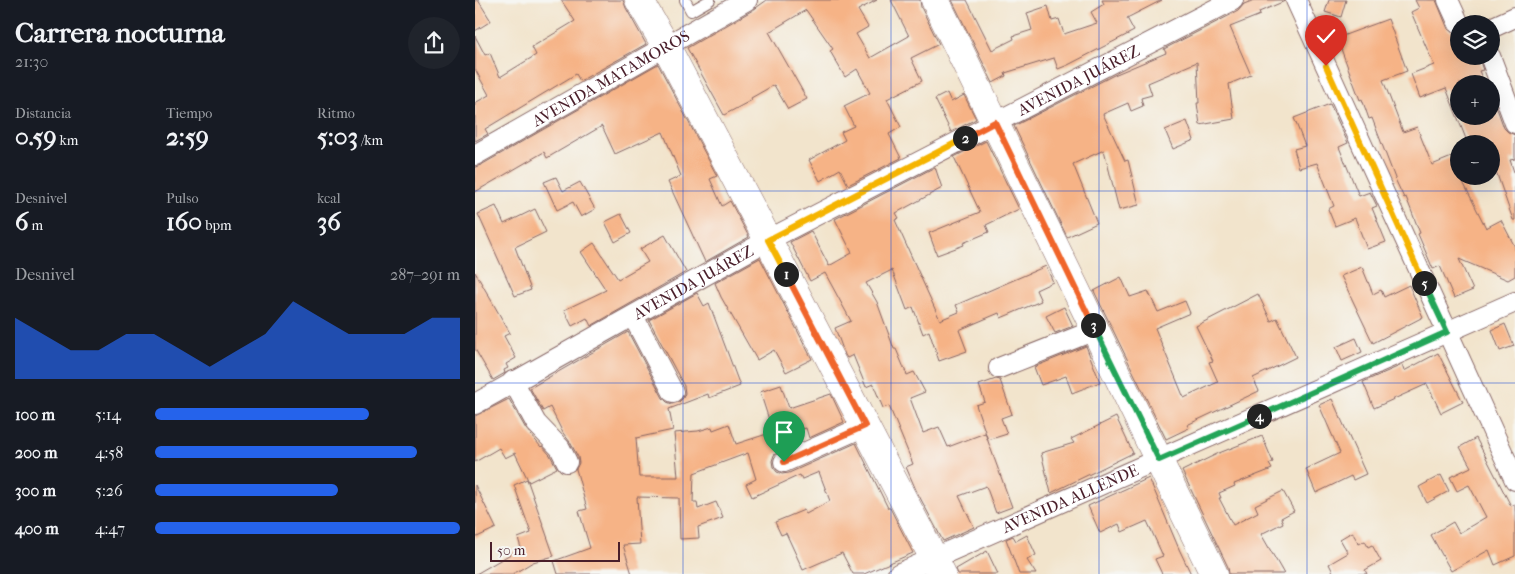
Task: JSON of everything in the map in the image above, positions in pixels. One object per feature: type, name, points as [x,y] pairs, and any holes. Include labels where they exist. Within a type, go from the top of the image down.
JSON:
[{"type":"street","points":[[639,0],[666,46],[938,566]]},
{"type":"street","name":"AVENIDA MATAMOROS","points":[[475,155],[747,0]]},
{"type":"street","points":[[935,0],[1214,574]]},
{"type":"street","name":"AVENIDA JUÁREZ","points":[[475,404],[513,381],[768,240],[1233,0]]},
{"type":"street","points":[[1296,0],[1515,480]]},
{"type":"street","points":[[1448,0],[1455,15]]},
{"type":"street","points":[[1500,24],[1515,17]]},
{"type":"street","points":[[1493,65],[1515,123]]},
{"type":"street","name":"AVENIDA ALLENDE","points":[[898,574],[938,566],[1159,460],[1515,302]]},
{"type":"street","points":[[633,316],[673,392]]},
{"type":"street","points":[[999,368],[1095,330]]},
{"type":"street","points":[[513,381],[536,423],[560,448],[567,462]]},
{"type":"street","points":[[784,462],[865,426]]},
{"type":"lane","points":[[685,0],[691,11],[711,0]]},
{"type":"building","points":[[475,0],[478,0],[491,21],[475,31]]},
{"type":"building","points":[[561,0],[623,0],[646,44],[580,81],[576,74],[485,129],[488,134],[475,141],[475,103],[489,95],[475,69],[475,36],[485,55],[490,53],[500,77],[536,55],[532,47],[575,21]]},
{"type":"building","points":[[767,0],[877,0],[858,10],[868,27],[856,34],[870,58],[909,36],[891,0],[920,0],[921,7],[939,44],[911,58],[922,81],[887,99],[901,127],[889,134],[901,158],[848,185],[840,169],[820,181],[809,160],[845,140],[841,132],[854,126],[844,106],[870,93],[857,69],[845,77],[830,51],[833,49],[806,10],[769,32],[807,99],[788,109],[774,85],[751,98],[752,100],[724,115],[687,48]]},
{"type":"building","points":[[952,0],[967,0],[992,50],[1014,39],[1013,36],[1032,30],[1027,13],[1048,6],[1052,21],[1059,19],[1064,34],[1097,23],[1091,12],[1104,4],[1102,0],[1162,0],[1127,18],[1134,31],[1068,65],[1058,69],[1054,58],[1005,73],[1006,76],[993,83]]},
{"type":"building","points":[[1254,0],[1285,1],[1259,12],[1260,15],[1230,27],[1251,75],[1229,84],[1234,119],[1200,125],[1197,103],[1199,103],[1197,62],[1148,83],[1152,95],[1141,98],[1143,106],[1131,111],[1128,103],[1103,114],[1125,161],[1128,160],[1139,205],[1119,210],[1104,150],[1073,164],[1097,223],[1067,237],[1014,126],[1114,75],[1166,53],[1164,49],[1238,11],[1244,4]]},
{"type":"building","points":[[1329,0],[1346,0],[1341,17],[1325,12]]},
{"type":"building","points":[[1415,0],[1436,0],[1450,31],[1450,65],[1481,65],[1483,70],[1479,71],[1481,75],[1450,75],[1450,98],[1446,88],[1420,98],[1411,74],[1434,65],[1411,12],[1419,8]]},
{"type":"building","points":[[1388,19],[1407,71],[1383,80],[1403,132],[1417,127],[1432,165],[1450,158],[1450,185],[1464,185],[1486,228],[1501,220],[1515,247],[1515,276],[1508,280],[1459,259],[1473,290],[1454,298],[1440,266],[1433,269],[1418,234],[1420,233],[1406,197],[1404,198],[1396,181],[1372,118],[1369,119],[1362,99],[1360,100],[1337,38]]},
{"type":"building","points":[[658,64],[717,176],[710,179],[722,206],[730,201],[749,237],[705,262],[668,182],[681,176],[663,132],[615,154],[602,126],[547,158],[544,152],[475,192],[475,167]]},
{"type":"building","points":[[947,93],[951,102],[964,95],[976,119],[951,132],[935,99]]},
{"type":"building","points":[[1330,104],[1348,143],[1339,147],[1359,196],[1370,192],[1377,206],[1372,208],[1386,242],[1367,249],[1355,218],[1335,226],[1328,209],[1334,206],[1317,163],[1299,168],[1294,149],[1305,146],[1294,118]]},
{"type":"building","points":[[1500,117],[1504,128],[1515,135],[1515,159],[1510,160],[1515,175],[1515,220],[1513,220],[1500,183],[1500,135],[1464,135],[1461,125],[1500,125]]},
{"type":"building","points":[[1187,121],[1194,140],[1173,149],[1165,130]]},
{"type":"building","points":[[986,141],[1019,209],[986,225],[989,232],[963,243],[964,245],[937,255],[929,233],[980,212],[954,157]]},
{"type":"building","points":[[935,167],[942,188],[896,213],[899,218],[895,220],[940,320],[959,312],[956,305],[1046,266],[1053,282],[1036,290],[1041,301],[1001,318],[999,313],[959,330],[967,351],[939,361],[929,331],[923,334],[913,307],[907,310],[892,270],[866,283],[877,302],[894,349],[896,349],[907,375],[914,372],[925,392],[910,398],[923,433],[939,427],[948,447],[985,433],[1012,507],[996,513],[986,486],[959,496],[974,527],[943,541],[906,467],[913,464],[889,406],[883,408],[873,384],[866,387],[853,355],[847,358],[845,355],[835,328],[851,321],[825,273],[810,281],[790,242],[811,231],[829,266],[852,253],[835,219]]},
{"type":"building","points":[[556,177],[563,191],[580,182],[595,209],[581,217],[573,202],[557,210],[544,182]]},
{"type":"building","points":[[496,206],[504,224],[535,209],[546,232],[515,247],[531,290],[515,296],[478,214]]},
{"type":"building","points":[[621,214],[631,233],[615,242],[605,222]]},
{"type":"building","points":[[665,235],[686,272],[591,326],[587,318],[572,326],[564,310],[606,290],[581,252],[594,243],[618,279],[648,262],[640,249]]},
{"type":"building","points":[[760,258],[812,359],[786,372],[774,350],[757,360],[715,283]]},
{"type":"building","points":[[1362,267],[1373,294],[1381,290],[1384,297],[1409,285],[1423,317],[1373,343],[1341,276]]},
{"type":"building","points":[[475,272],[510,333],[504,336],[516,358],[506,364],[508,368],[504,370],[505,373],[493,380],[475,349]]},
{"type":"building","points":[[1121,277],[1130,297],[1148,291],[1158,312],[1185,301],[1190,313],[1155,328],[1184,398],[1218,382],[1209,362],[1213,361],[1196,326],[1258,294],[1271,321],[1277,318],[1296,357],[1253,378],[1259,391],[1187,425],[1189,428],[1166,439],[1094,291]]},
{"type":"building","points":[[697,293],[704,306],[709,303],[740,386],[709,398],[708,394],[669,409],[673,430],[636,438],[639,477],[678,477],[674,433],[698,431],[712,427],[713,430],[729,424],[736,444],[773,432],[760,392],[781,385],[789,408],[831,394],[844,422],[809,438],[806,428],[778,436],[782,450],[774,455],[773,467],[782,474],[789,473],[856,443],[913,553],[864,574],[853,574],[842,553],[803,570],[786,533],[781,535],[775,522],[804,510],[806,514],[830,501],[819,472],[802,479],[800,475],[752,497],[746,484],[756,479],[748,453],[694,473],[693,502],[697,502],[698,509],[716,502],[723,518],[698,527],[699,538],[680,539],[679,498],[637,497],[640,544],[623,545],[632,574],[558,574],[554,561],[590,548],[579,511],[587,509],[576,469],[579,463],[578,457],[550,407],[543,411],[530,388],[628,332],[663,398],[672,404],[679,402],[685,393],[684,386],[649,320]]},
{"type":"building","points":[[1064,307],[1073,326],[1055,333],[1046,316]]},
{"type":"building","points":[[1505,324],[1514,346],[1500,351],[1492,330]]},
{"type":"building","points":[[1356,338],[1362,352],[1342,361],[1336,347]]},
{"type":"building","points":[[1086,346],[1100,382],[1072,393],[1066,376],[1041,385],[1034,367]]},
{"type":"building","points":[[1438,353],[1463,402],[1441,413],[1427,384],[1374,408],[1363,382],[1402,365],[1404,371]]},
{"type":"building","points":[[996,379],[1000,380],[1012,414],[1001,418],[1007,434],[988,440],[976,405],[985,402],[979,385]]},
{"type":"building","points":[[509,399],[526,429],[550,455],[557,468],[529,482],[515,453],[505,458],[499,448],[475,462],[475,416]]},
{"type":"building","points":[[1332,399],[1366,474],[1353,480],[1351,476],[1316,493],[1306,469],[1340,453],[1319,405]]},
{"type":"building","points":[[1116,417],[1133,453],[1051,493],[1041,453],[1074,443],[1071,439]]},
{"type":"building","points":[[1262,436],[1273,462],[1269,464],[1272,469],[1234,484],[1235,486],[1219,493],[1221,498],[1219,498],[1233,525],[1258,512],[1255,505],[1283,491],[1294,511],[1281,518],[1283,523],[1261,534],[1284,574],[1229,574],[1228,567],[1182,471],[1219,453]]},
{"type":"building","points":[[1476,438],[1511,506],[1515,504],[1515,556],[1495,565],[1489,550],[1451,571],[1431,535],[1453,522],[1459,533],[1486,517],[1469,485],[1457,491],[1450,477],[1471,467],[1460,447]]},
{"type":"building","points":[[1441,475],[1449,491],[1427,503],[1419,487]]},
{"type":"building","points":[[1149,478],[1191,574],[1162,574],[1155,559],[1163,556],[1147,521],[1122,532],[1119,524],[1100,533],[1088,506]]},
{"type":"building","points":[[527,479],[554,556],[533,562],[513,574],[476,574],[521,548],[518,538],[531,533],[514,485]]},
{"type":"building","points":[[475,485],[496,528],[475,538]]},
{"type":"building","points":[[1352,532],[1359,544],[1365,541],[1368,547],[1372,545],[1381,561],[1365,570],[1367,574],[1334,574],[1329,564],[1348,553],[1340,539]]},
{"type":"building","points":[[1027,535],[1036,555],[1027,560],[1036,574],[1019,574],[1006,539],[1013,536],[1016,541]]},
{"type":"building","points":[[987,551],[998,574],[958,574],[956,569]]},
{"type":"route","points":[[784,462],[865,426],[768,240],[995,122],[1159,460],[1447,332],[1326,66]]}]
